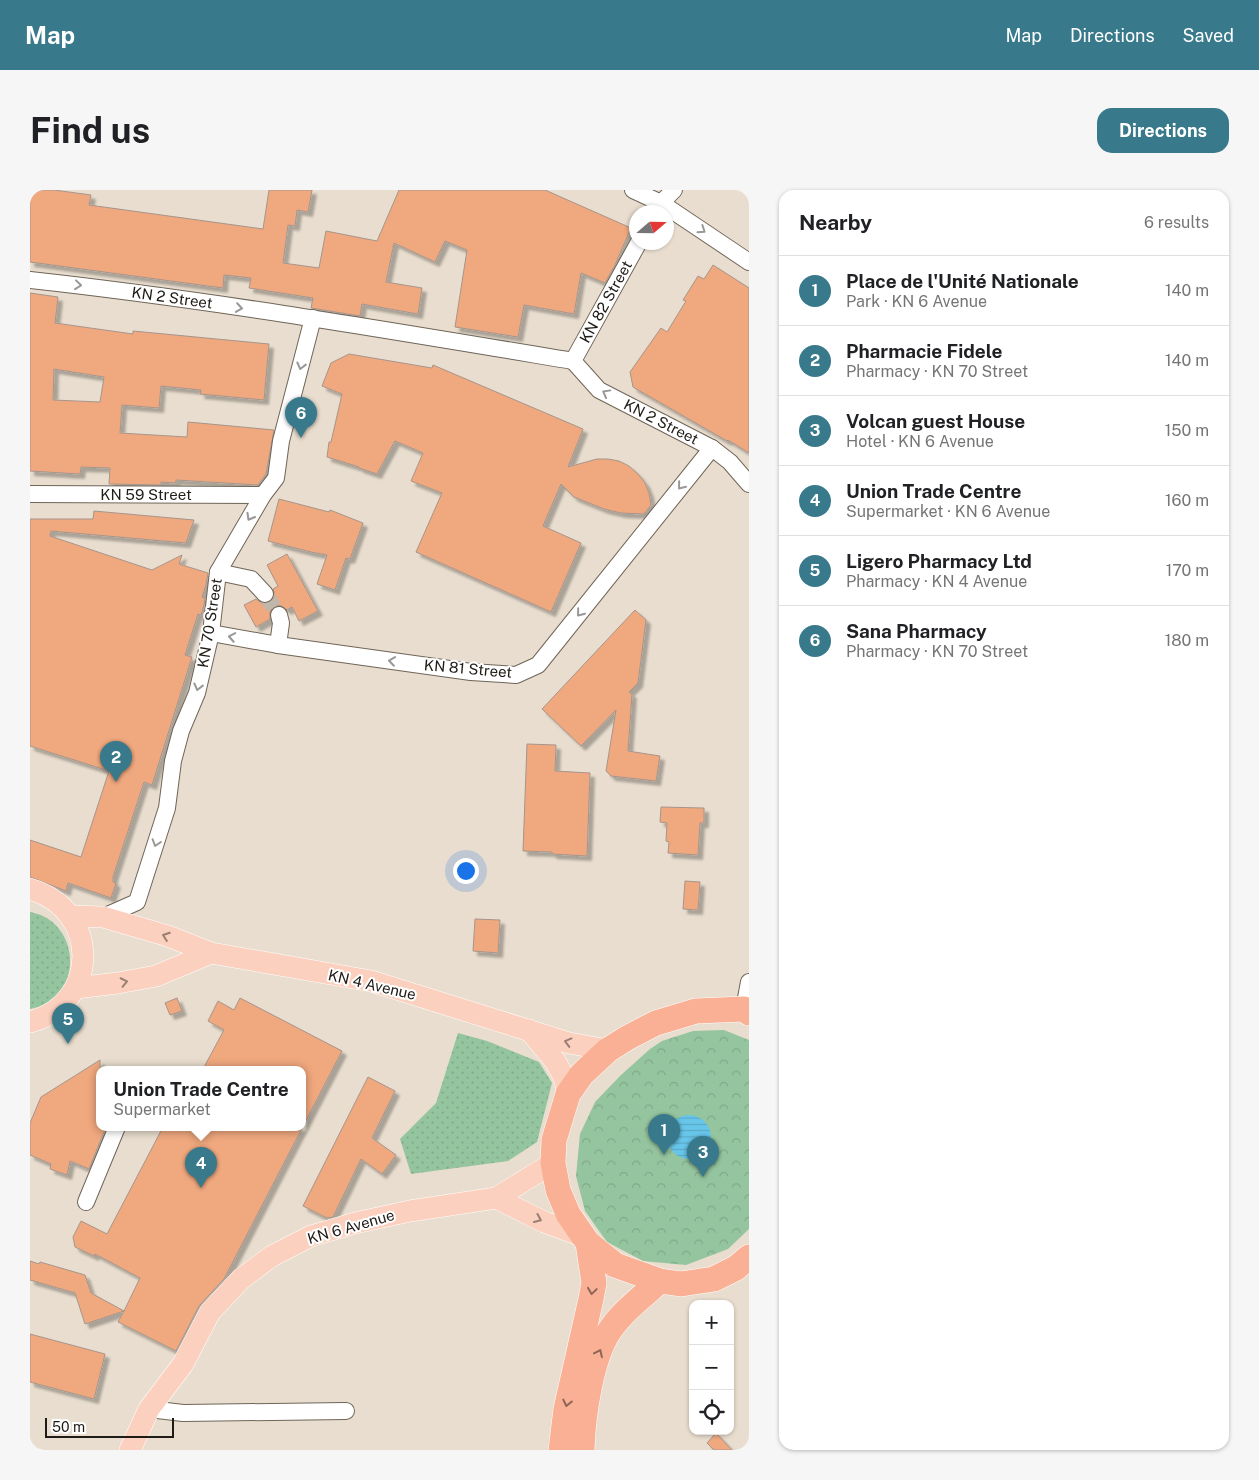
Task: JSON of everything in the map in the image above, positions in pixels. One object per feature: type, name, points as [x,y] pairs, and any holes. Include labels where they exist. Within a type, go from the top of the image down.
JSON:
[{"type":"highway","points":[[746,1011],[696,1011],[656,1023],[608,1050],[582,1074],[568,1094],[554,1140],[553,1164],[558,1190],[568,1214],[585,1240],[615,1265],[660,1281],[681,1284],[714,1279],[736,1268],[749,1257]]},
{"type":"highway","points":[[561,1450],[566,1409],[594,1283],[585,1240]]},
{"type":"highway","points":[[582,1450],[595,1362],[609,1331],[638,1300],[660,1281]]},
{"type":"main road","points":[[30,889],[58,902],[71,916],[80,933],[84,951],[82,970],[76,988],[64,1004],[49,1015],[30,1022]]},
{"type":"main road","name":"KN 4 Avenue","points":[[71,916],[104,916],[168,936],[211,953],[371,981],[569,1043],[608,1050]]},
{"type":"main road","points":[[76,988],[118,984],[156,976],[211,953]]},
{"type":"main road","points":[[528,1030],[555,1061],[564,1077],[568,1094]]},
{"type":"main road","name":"KN 6 Avenue","points":[[130,1450],[149,1409],[183,1364],[210,1312],[241,1280],[272,1256],[311,1236],[355,1223],[410,1211],[496,1198],[553,1164]]},
{"type":"main road","points":[[496,1198],[585,1240]]},
{"type":"street","points":[[633,190],[654,205]]},
{"type":"street","points":[[661,205],[674,190]]},
{"type":"street","points":[[674,217],[749,262]]},
{"type":"street","name":"KN 82 Street","points":[[573,361],[635,250]]},
{"type":"street","name":"KN 2 Street","points":[[30,280],[313,318],[573,361],[599,390],[712,448],[730,462],[749,484]]},
{"type":"street","name":"KN 70 Street","points":[[104,916],[137,902],[167,808],[175,754],[181,731],[197,693],[211,633],[218,572],[262,495],[276,478],[281,441],[313,318]]},
{"type":"street","name":"KN 81 Street","points":[[211,633],[278,645],[471,672],[516,675],[538,665],[712,448]]},
{"type":"street","name":"KN 59 Street","points":[[30,494],[262,495]]},
{"type":"street","points":[[218,572],[251,579],[264,594]]},
{"type":"street","points":[[278,645],[281,623],[279,614]]},
{"type":"street","points":[[746,1011],[749,982]]},
{"type":"street","points":[[86,1202],[115,1131]]},
{"type":"street","points":[[149,1409],[183,1413],[346,1411]]},
{"type":"green space","points":[[30,912],[41,915],[52,922],[60,931],[66,941],[70,965],[68,977],[63,988],[55,998],[43,1005],[30,1009]]},
{"type":"green space","points":[[724,1030],[749,1040],[749,1229],[728,1249],[686,1265],[643,1261],[607,1242],[585,1211],[576,1176],[580,1134],[595,1102],[650,1049],[662,1041],[693,1031]]},
{"type":"green space","points":[[458,1033],[487,1041],[539,1062],[552,1083],[537,1142],[508,1161],[411,1174],[400,1139],[436,1103]]},
{"type":"water","points":[[689,1115],[701,1119],[707,1125],[711,1137],[707,1149],[701,1155],[689,1159],[677,1155],[671,1149],[667,1137],[671,1125],[677,1119]]},
{"type":"building","points":[[30,190],[54,190],[91,195],[89,205],[263,229],[269,190],[312,190],[308,212],[297,210],[295,226],[288,225],[283,263],[319,268],[326,231],[377,241],[399,190],[545,190],[629,227],[629,233],[605,283],[581,273],[574,314],[524,305],[518,337],[455,327],[467,250],[445,241],[435,262],[394,243],[386,282],[422,288],[418,314],[362,304],[360,316],[311,308],[313,298],[249,288],[251,278],[224,275],[223,288],[30,262]]},
{"type":"building","points":[[713,265],[749,288],[749,453],[633,387],[630,372],[661,328],[667,332],[686,301],[683,300],[698,276],[704,279]]},
{"type":"building","points":[[30,293],[58,297],[55,323],[133,334],[133,331],[269,344],[264,400],[200,394],[201,390],[161,386],[159,408],[122,405],[120,433],[187,437],[188,422],[274,430],[266,474],[258,485],[176,480],[176,483],[161,482],[161,485],[109,484],[110,468],[81,467],[80,474],[30,471]],"holes":[[[54,369],[104,377],[100,402],[53,400]]]},
{"type":"building","points":[[349,354],[432,368],[433,365],[583,429],[568,467],[597,459],[619,461],[629,466],[645,483],[651,505],[644,514],[621,513],[604,509],[574,497],[561,484],[543,526],[581,543],[551,612],[416,552],[442,493],[411,481],[423,453],[395,441],[377,474],[327,457],[329,442],[331,442],[342,394],[322,386],[331,363]]},
{"type":"building","points":[[279,499],[329,512],[330,510],[363,523],[350,559],[346,558],[335,590],[317,584],[327,555],[268,541]]},
{"type":"building","points":[[94,511],[194,520],[186,543],[51,531],[50,536],[152,570],[182,555],[179,564],[208,573],[202,597],[205,598],[204,605],[201,615],[198,614],[185,655],[192,657],[152,785],[144,782],[113,877],[113,882],[116,883],[111,898],[68,883],[66,891],[30,877],[30,840],[81,857],[109,771],[30,746],[30,519],[93,519]]},
{"type":"building","points":[[287,554],[318,611],[299,621],[292,607],[287,610],[282,606],[276,605],[270,612],[270,619],[256,627],[244,605],[256,599],[263,604],[268,604],[272,601],[275,596],[273,589],[278,586],[267,565]]},
{"type":"building","points":[[635,610],[646,620],[638,683],[629,692],[632,694],[628,751],[660,756],[656,781],[611,776],[606,771],[616,710],[581,746],[542,709]]},
{"type":"building","points":[[527,744],[556,745],[555,771],[590,773],[587,856],[523,851]]},
{"type":"building","points":[[661,807],[704,808],[704,823],[700,823],[698,855],[668,853],[669,842],[666,841],[667,823],[660,822]]},
{"type":"building","points":[[685,881],[700,882],[698,910],[683,909]]},
{"type":"building","points":[[475,919],[500,920],[498,953],[473,951]]},
{"type":"building","points":[[177,998],[182,1011],[170,1015],[165,1003]]},
{"type":"building","points":[[240,998],[342,1051],[306,1121],[306,1066],[205,1066],[224,1030],[208,1021],[218,1001],[234,1010]]},
{"type":"building","points":[[100,1060],[100,1066],[96,1066],[96,1131],[104,1131],[89,1169],[70,1161],[67,1175],[50,1169],[51,1164],[30,1155],[30,1123],[41,1097]]},
{"type":"building","points":[[368,1077],[395,1091],[372,1138],[396,1155],[382,1174],[361,1159],[333,1217],[327,1218],[303,1206]]},
{"type":"building","points":[[161,1131],[301,1131],[224,1279],[199,1306],[176,1351],[118,1322],[140,1278],[95,1254],[94,1256],[75,1247],[73,1237],[81,1221],[107,1234]]},
{"type":"building","points":[[30,1261],[85,1275],[91,1293],[124,1311],[85,1324],[75,1293],[30,1280]]},
{"type":"building","points":[[30,1334],[105,1354],[94,1399],[30,1382]]},
{"type":"building","points":[[714,1435],[718,1435],[732,1450],[714,1450],[707,1443]]},
{"type":"tunnel","points":[[265,594],[279,615]]},
{"type":"place","name":"Sana Pharmacy","points":[[301,438]]},
{"type":"place","name":"Pharmacie Fidele","points":[[116,782]]},
{"type":"place","name":"Ligero Pharmacy Ltd","points":[[68,1044]]},
{"type":"place","name":"Place de l'Unité Nationale","points":[[664,1155]]},
{"type":"place","name":"Volcan guest House","points":[[703,1177]]},
{"type":"place","name":"Union Trade Centre","points":[[201,1188]]}]
